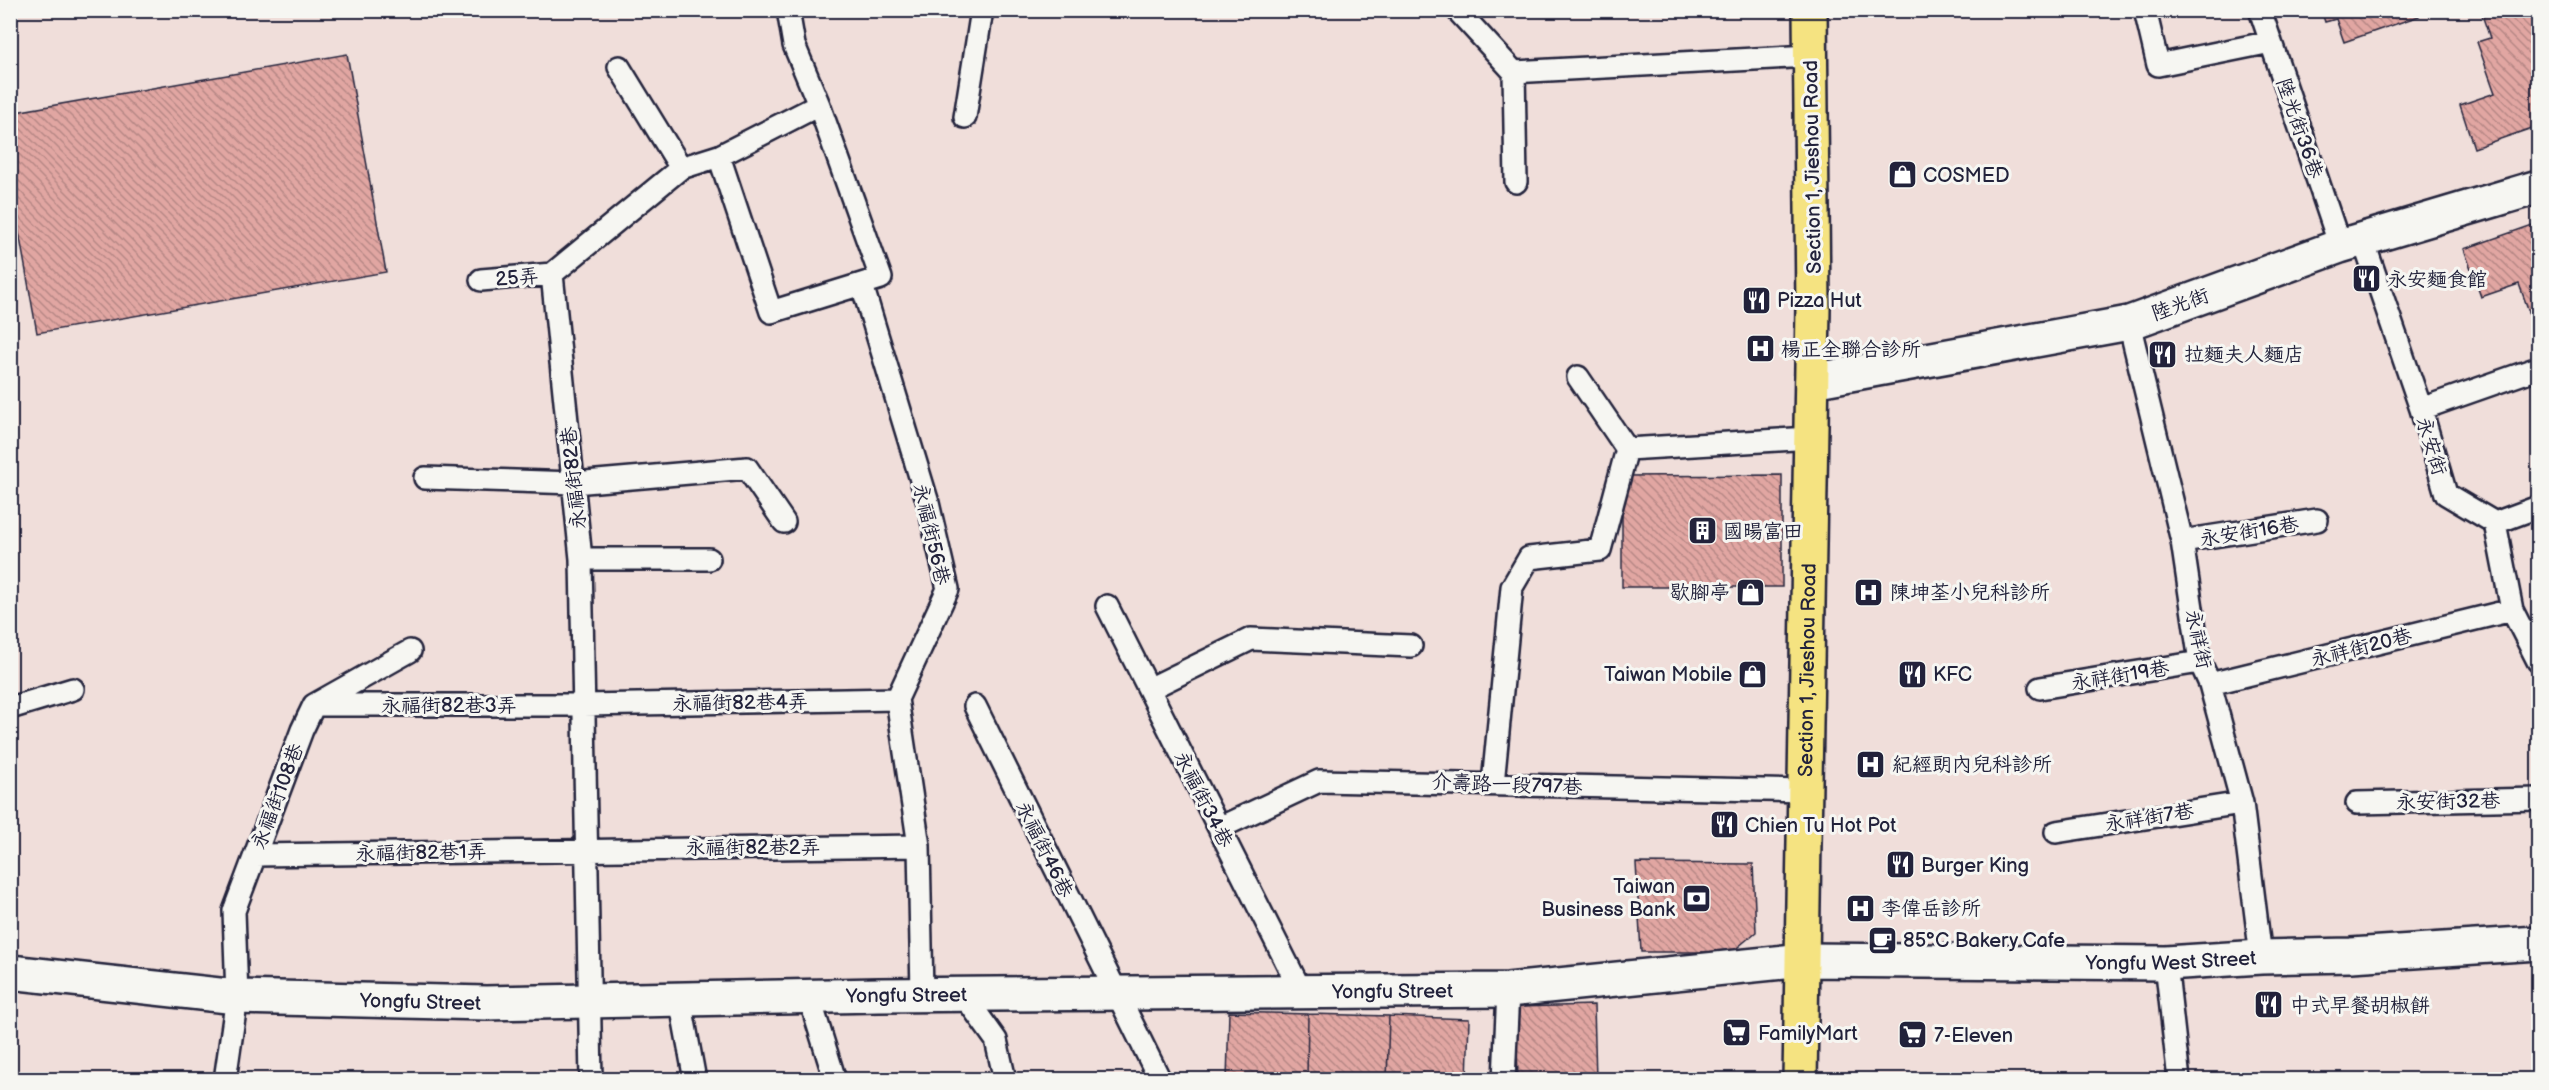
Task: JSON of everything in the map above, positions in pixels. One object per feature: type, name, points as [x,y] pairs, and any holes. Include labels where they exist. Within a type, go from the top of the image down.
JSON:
[{"type":"main road","name":"Section 1, Jieshou Road","points":[[1800,1080],[1804,960],[1812,381],[1810,10]]},
{"type":"street","name":"陸光街","points":[[1812,381],[2130,323],[2352,243],[2538,187]]},
{"type":"street","name":"Yongfu West Street","points":[[1804,960],[2166,963],[2261,957],[2351,955],[2538,943]]},
{"type":"street","name":"Yongfu Street","points":[[10,972],[237,997],[486,1003],[922,994],[1508,990],[1804,960]]},
{"type":"lane","points":[[719,156],[771,312],[881,278],[819,105],[794,45],[788,10]]},
{"type":"lane","points":[[965,117],[982,10]]},
{"type":"lane","points":[[1457,10],[1514,72],[1516,182]]},
{"type":"lane","points":[[2145,10],[2158,65],[2271,42]]},
{"type":"lane","name":"陸光街36巷","points":[[2260,10],[2352,243]]},
{"type":"lane","points":[[1514,72],[1810,56]]},
{"type":"lane","points":[[619,67],[681,168]]},
{"type":"lane","points":[[552,274],[681,168],[719,156],[819,105]]},
{"type":"lane","name":"永安街","points":[[2352,243],[2421,409],[2446,494],[2495,523]]},
{"type":"lane","name":"25弄","points":[[481,280],[552,274]]},
{"type":"lane","name":"永福街82巷","points":[[552,274],[581,559],[591,1080]]},
{"type":"lane","name":"永福街56巷","points":[[862,285],[928,503],[948,589],[897,699]]},
{"type":"lane","name":"永祥街","points":[[2130,323],[2182,541],[2200,663],[2210,684],[2242,803],[2261,957]]},
{"type":"lane","points":[[2421,409],[2538,368]]},
{"type":"lane","points":[[1493,784],[1512,587],[1528,558],[1600,550],[1627,449],[1578,378]]},
{"type":"lane","points":[[1627,449],[1811,438]]},
{"type":"lane","points":[[425,478],[574,483],[747,468],[784,522]]},
{"type":"lane","points":[[2538,507],[2495,523],[2512,610],[2538,662]]},
{"type":"lane","name":"永安街16巷","points":[[2182,541],[2317,520]]},
{"type":"lane","points":[[581,559],[709,559]]},
{"type":"lane","name":"永福街34巷","points":[[1107,606],[1301,991]]},
{"type":"lane","name":"永祥街20巷","points":[[2210,684],[2512,610]]},
{"type":"lane","points":[[1149,689],[1251,639],[1411,646]]},
{"type":"lane","points":[[314,705],[410,651]]},
{"type":"lane","name":"永祥街19巷","points":[[2040,688],[2200,663]]},
{"type":"lane","points":[[10,708],[72,688]]},
{"type":"lane","points":[[897,699],[919,846],[922,994]]},
{"type":"lane","name":"永福街82巷4弄","points":[[584,705],[897,699]]},
{"type":"lane","name":"永福街82巷3弄","points":[[314,705],[584,705]]},
{"type":"lane","name":"永福街108巷","points":[[225,1080],[237,997],[234,911],[302,730],[314,705]]},
{"type":"lane","name":"永福街46巷","points":[[975,706],[1160,1080]]},
{"type":"lane","name":"介壽路一段797巷","points":[[1219,828],[1319,781],[1806,791]]},
{"type":"lane","name":"永安街32巷","points":[[2357,803],[2538,799]]},
{"type":"lane","name":"永祥街7巷","points":[[2056,832],[2242,803]]},
{"type":"lane","name":"永福街82巷2弄","points":[[587,849],[919,846]]},
{"type":"lane","name":"永福街82巷1弄","points":[[255,855],[587,849]]},
{"type":"lane","points":[[2166,963],[2179,1080]]},
{"type":"lane","points":[[1504,1080],[1508,990]]},
{"type":"lane","points":[[963,994],[996,1040],[1005,1080]]},
{"type":"lane","points":[[808,996],[835,1080]]},
{"type":"lane","points":[[680,999],[695,1080]]},
{"type":"building","points":[[2321,10],[2417,10],[2419,16],[2344,42],[2336,19],[2325,22]]},
{"type":"building","points":[[2485,10],[2538,10],[2538,126],[2474,148],[2460,105],[2495,93],[2477,42],[2490,38],[2481,12]]},
{"type":"building","points":[[347,54],[386,272],[37,333],[10,182],[10,113]]},
{"type":"building","points":[[2538,223],[2537,334],[2519,284],[2481,297],[2464,249]]},
{"type":"building","name":"國暘富田","points":[[1782,475],[1782,587],[1622,587],[1622,476]]},
{"type":"building","name":"Taiwan Business Bank","points":[[1636,863],[1753,864],[1756,932],[1732,952],[1641,952]]},
{"type":"building","points":[[1594,1005],[1596,1080],[1518,1080],[1516,1007]]},
{"type":"building","points":[[1229,1012],[1308,1014],[1307,1080],[1227,1080]]},
{"type":"building","points":[[1308,1014],[1389,1016],[1387,1080],[1307,1080]]},
{"type":"building","points":[[1389,1016],[1469,1019],[1467,1080],[1387,1080]]},
{"type":"place","name":"COSMED","points":[[1902,175]]},
{"type":"place","name":"永安麵食館","points":[[2366,279]]},
{"type":"place","name":"Pizza Hut","points":[[1756,300]]},
{"type":"place","name":"楊正全聯合診所","points":[[1760,349]]},
{"type":"place","name":"拉麵夫人麵店","points":[[2163,354]]},
{"type":"place","name":"國暘富田","points":[[1702,531]]},
{"type":"place","name":"歇腳亭","points":[[1751,592]]},
{"type":"place","name":"陳坤荃小兒科診所","points":[[1869,592]]},
{"type":"place","name":"Taiwan Mobile","points":[[1753,674]]},
{"type":"place","name":"KFC","points":[[1912,674]]},
{"type":"place","name":"紀經朗內兒科診所","points":[[1871,764]]},
{"type":"place","name":"Chien Tu Hot Pot","points":[[1724,825]]},
{"type":"place","name":"Burger King","points":[[1900,865]]},
{"type":"place","name":"Taiwan Business Bank","points":[[1696,898]]},
{"type":"place","name":"李偉岳診所","points":[[1860,908]]},
{"type":"place","name":"85°C Bakery Cafe","points":[[1882,940]]},
{"type":"place","name":"中式早餐胡椒餅","points":[[2269,1005]]},
{"type":"place","name":"FamilyMart","points":[[1737,1033]]},
{"type":"place","name":"7-Eleven","points":[[1913,1035]]}]
